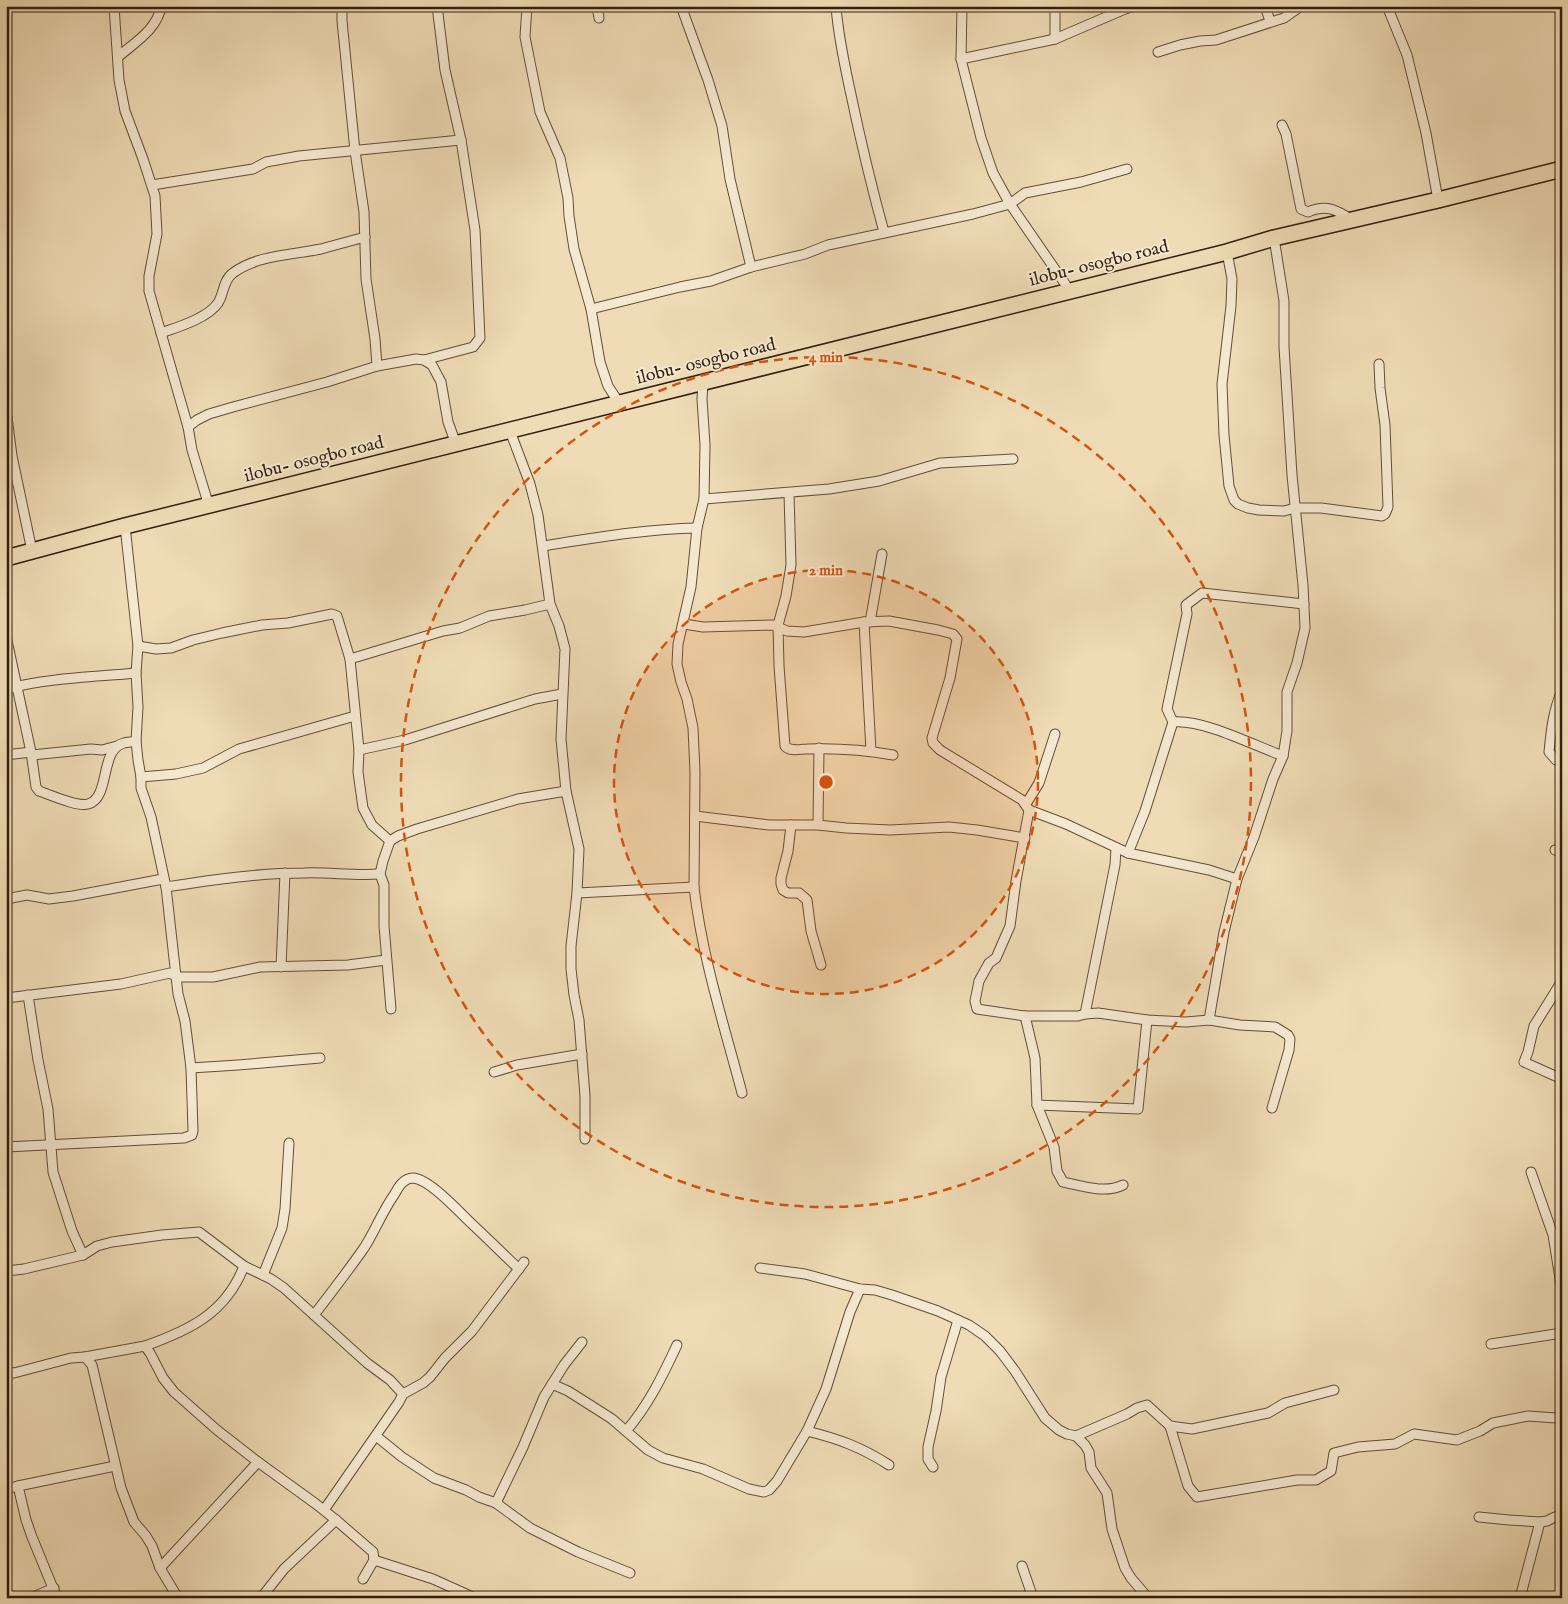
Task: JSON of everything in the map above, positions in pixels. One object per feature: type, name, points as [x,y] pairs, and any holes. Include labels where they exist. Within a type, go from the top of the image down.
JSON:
[{"type":"main road","name":"ilobu- osogbo road","points":[[6,558],[125,526],[1227,252],[1274,238],[1352,221],[1562,169]]},
{"type":"street","points":[[114,6],[114,33],[119,80],[125,111],[152,185],[157,215],[157,234],[149,276],[149,290],[209,506]]},
{"type":"street","points":[[118,57],[153,26],[157,21],[161,6]]},
{"type":"street","points":[[342,6],[355,151],[364,212],[366,279],[377,366]]},
{"type":"street","points":[[188,427],[197,420],[233,407],[327,382],[377,366],[416,359],[424,360],[474,347],[480,338],[475,230],[461,140],[445,70],[437,6]]},
{"type":"street","points":[[527,6],[525,38],[540,112],[560,158],[568,198],[568,216],[574,249],[590,309],[600,362],[608,386],[619,403]]},
{"type":"street","points":[[597,6],[599,18]]},
{"type":"street","points":[[681,6],[708,80],[722,126],[730,179],[751,267]]},
{"type":"street","points":[[836,6],[838,32],[853,105],[867,169],[884,232]]},
{"type":"street","points":[[962,6],[961,59],[993,173],[1010,204],[1070,290]]},
{"type":"street","points":[[1055,6],[1055,39]]},
{"type":"street","points":[[961,59],[1055,39],[1134,6]]},
{"type":"street","points":[[1265,6],[1270,21]]},
{"type":"street","points":[[1158,52],[1200,40],[1216,40],[1284,18],[1301,6]]},
{"type":"street","points":[[1387,6],[1407,55],[1426,133],[1438,200]]},
{"type":"street","points":[[1282,125],[1286,134],[1301,209],[1308,212],[1315,209],[1336,209],[1352,221]]},
{"type":"street","points":[[152,185],[253,169],[266,162],[299,156],[461,140]]},
{"type":"street","points":[[590,309],[711,281],[751,267],[805,254],[828,245],[973,214],[1010,204],[1025,193],[1081,182],[1127,169]]},
{"type":"street","points":[[161,333],[206,314],[218,302],[228,278],[232,273],[244,266],[365,237]]},
{"type":"street","points":[[1209,1020],[1224,932],[1237,878],[1283,756],[1287,731],[1287,692],[1297,663],[1305,628],[1284,347],[1284,301],[1274,238]]},
{"type":"street","points":[[1227,252],[1232,279],[1222,384],[1224,435],[1231,494],[1238,504],[1248,508],[1284,512],[1295,508],[1335,509],[1374,516],[1385,514],[1388,507],[1379,364]]},
{"type":"street","points":[[424,360],[432,365],[441,382],[448,422],[456,444]]},
{"type":"street","points":[[703,383],[704,499],[697,528],[691,587],[678,644],[677,664],[693,728],[694,887],[710,976],[742,1093]]},
{"type":"street","points":[[6,409],[9,456],[32,551]]},
{"type":"street","points":[[510,431],[530,484],[538,515],[550,604],[559,626],[565,649],[561,739],[566,791],[579,849],[577,893],[571,946],[571,969],[582,1054],[585,1096],[585,1139]]},
{"type":"street","points":[[704,499],[854,486],[880,481],[940,463],[1013,459]]},
{"type":"street","points":[[789,493],[791,564],[786,596],[778,626],[785,746],[791,749],[819,748],[894,755]]},
{"type":"street","points":[[1284,512],[1296,520]]},
{"type":"street","points":[[6,1147],[190,1136],[193,1131],[191,1068],[185,1021],[178,994],[165,883],[150,817],[141,788],[136,741],[138,646],[125,526]]},
{"type":"street","points":[[543,546],[632,532],[697,528]]},
{"type":"street","points":[[871,752],[867,622],[882,554]]},
{"type":"street","points":[[1128,853],[1145,810],[1173,722],[1167,709],[1187,614],[1186,605],[1202,593],[1304,604]]},
{"type":"street","points":[[350,659],[443,631],[460,628],[490,616],[550,604]]},
{"type":"street","points":[[138,646],[156,649],[171,648],[193,640],[262,625],[288,623],[332,614],[338,616],[350,659],[359,750],[358,772],[363,808],[372,825],[390,841]]},
{"type":"street","points":[[684,624],[703,627],[778,626],[787,631],[804,632],[867,622],[889,621],[920,626],[956,636],[957,642],[950,678],[932,738],[933,744],[1022,800],[1028,807],[1116,848],[1128,853],[1209,870],[1237,878]]},
{"type":"street","points":[[6,636],[18,686],[36,786],[39,791],[78,804],[88,804],[97,799],[101,792],[109,760],[117,746]]},
{"type":"street","points":[[6,689],[18,686],[136,673]]},
{"type":"street","points":[[1562,691],[1557,702],[1550,736],[1549,752],[1556,760],[1562,760]]},
{"type":"street","points":[[359,750],[405,740],[535,699],[562,694]]},
{"type":"street","points":[[141,777],[176,774],[203,768],[239,749],[355,716]]},
{"type":"street","points":[[1173,722],[1181,721],[1208,727],[1283,756]]},
{"type":"street","points":[[1055,734],[1039,783],[1028,807],[1025,838],[1016,881],[1010,926],[996,958],[989,964],[979,981],[975,1001],[977,1009],[1025,1016],[1078,1016],[1098,1013],[1147,1020],[1186,1022],[1209,1020],[1240,1025],[1275,1027],[1288,1035],[1290,1040],[1289,1050],[1272,1108]]},
{"type":"street","points":[[6,755],[91,748],[102,750],[136,741]]},
{"type":"street","points":[[818,825],[819,748]]},
{"type":"street","points":[[391,1009],[384,926],[384,885],[380,874],[390,841],[418,829],[518,799],[566,791]]},
{"type":"street","points":[[695,816],[769,825],[818,825],[890,830],[949,827],[1025,838]]},
{"type":"street","points":[[791,825],[781,884],[783,890],[788,893],[799,893],[807,900],[811,931],[821,965]]},
{"type":"street","points":[[1085,1014],[1115,865],[1116,848]]},
{"type":"street","points":[[6,899],[27,895],[49,899],[165,883],[246,875],[305,872],[380,874]]},
{"type":"street","points":[[281,967],[285,873]]},
{"type":"street","points":[[577,893],[694,887]]},
{"type":"street","points":[[6,998],[122,984],[170,973],[177,977],[213,977],[260,968],[348,965],[386,960]]},
{"type":"street","points":[[1562,981],[1534,1026],[1524,1062],[1562,1079]]},
{"type":"street","points":[[28,995],[48,1109],[53,1172],[72,1231],[82,1255]]},
{"type":"street","points":[[1025,1016],[1035,1058],[1037,1105],[1054,1147],[1057,1171],[1063,1182],[1095,1188],[1115,1189],[1124,1185]]},
{"type":"street","points":[[1037,1105],[1138,1109],[1147,1020]]},
{"type":"street","points":[[494,1072],[517,1065],[582,1054]]},
{"type":"street","points":[[191,1068],[320,1058]]},
{"type":"street","points":[[263,1275],[282,1228],[289,1143]]},
{"type":"street","points":[[1531,1172],[1553,1235],[1562,1291]]},
{"type":"street","points":[[314,1315],[365,1246],[376,1224],[400,1186],[410,1178],[423,1182],[450,1202],[521,1265],[508,1286],[472,1332],[445,1358],[423,1384],[403,1394],[324,1510]]},
{"type":"street","points":[[6,1271],[24,1269],[82,1255],[97,1246],[112,1242],[199,1232],[244,1266],[284,1288],[367,1363],[390,1380],[403,1394]]},
{"type":"street","points":[[7,1371],[22,1371],[71,1358],[145,1346],[176,1335],[209,1315],[231,1292],[244,1266]]},
{"type":"street","points":[[760,1268],[805,1274],[860,1289],[892,1294],[958,1320],[985,1336],[1000,1351],[1015,1371],[1045,1418],[1059,1430],[1076,1436],[1085,1445],[1089,1452],[1091,1468],[1106,1493],[1112,1530],[1125,1568],[1148,1598]]},
{"type":"street","points":[[552,1384],[582,1399],[612,1419],[648,1450],[663,1458],[704,1469],[758,1492],[769,1490],[777,1481],[807,1431],[826,1389],[850,1312],[860,1289]]},
{"type":"street","points":[[933,1467],[928,1459],[928,1447],[941,1377],[958,1320]]},
{"type":"street","points":[[1491,1344],[1562,1333]]},
{"type":"street","points":[[496,1503],[552,1384],[564,1364],[582,1342]]},
{"type":"street","points":[[626,1431],[651,1395],[677,1345]]},
{"type":"street","points":[[145,1346],[174,1392],[218,1430],[324,1510],[373,1552],[374,1560],[363,1579]]},
{"type":"street","points":[[85,1357],[92,1366],[126,1505],[134,1522],[152,1546],[160,1568],[178,1598]]},
{"type":"street","points":[[1170,1426],[1192,1429],[1268,1413],[1285,1403],[1334,1390]]},
{"type":"street","points":[[1076,1436],[1147,1405],[1170,1426],[1188,1486],[1197,1497],[1297,1480],[1316,1480],[1331,1471],[1334,1453],[1358,1447],[1396,1444],[1414,1434],[1458,1440],[1480,1431],[1493,1423],[1528,1416],[1562,1417]]},
{"type":"street","points":[[807,1431],[850,1443],[889,1465]]},
{"type":"street","points":[[376,1436],[402,1457],[434,1478],[496,1503],[530,1528],[578,1552],[630,1573]]},
{"type":"street","points":[[160,1568],[258,1462]]},
{"type":"street","points":[[6,1489],[115,1466]]},
{"type":"street","points":[[18,1486],[32,1537],[57,1598]]},
{"type":"street","points":[[1478,1517],[1540,1522],[1562,1515]]},
{"type":"street","points":[[261,1598],[284,1569],[336,1520]]},
{"type":"street","points":[[1520,1598],[1540,1522]]},
{"type":"street","points":[[374,1560],[433,1579],[475,1598]]},
{"type":"street","points":[[1022,1566],[1032,1598]]},
{"type":"street","points":[[31,1598],[54,1588]]}]
